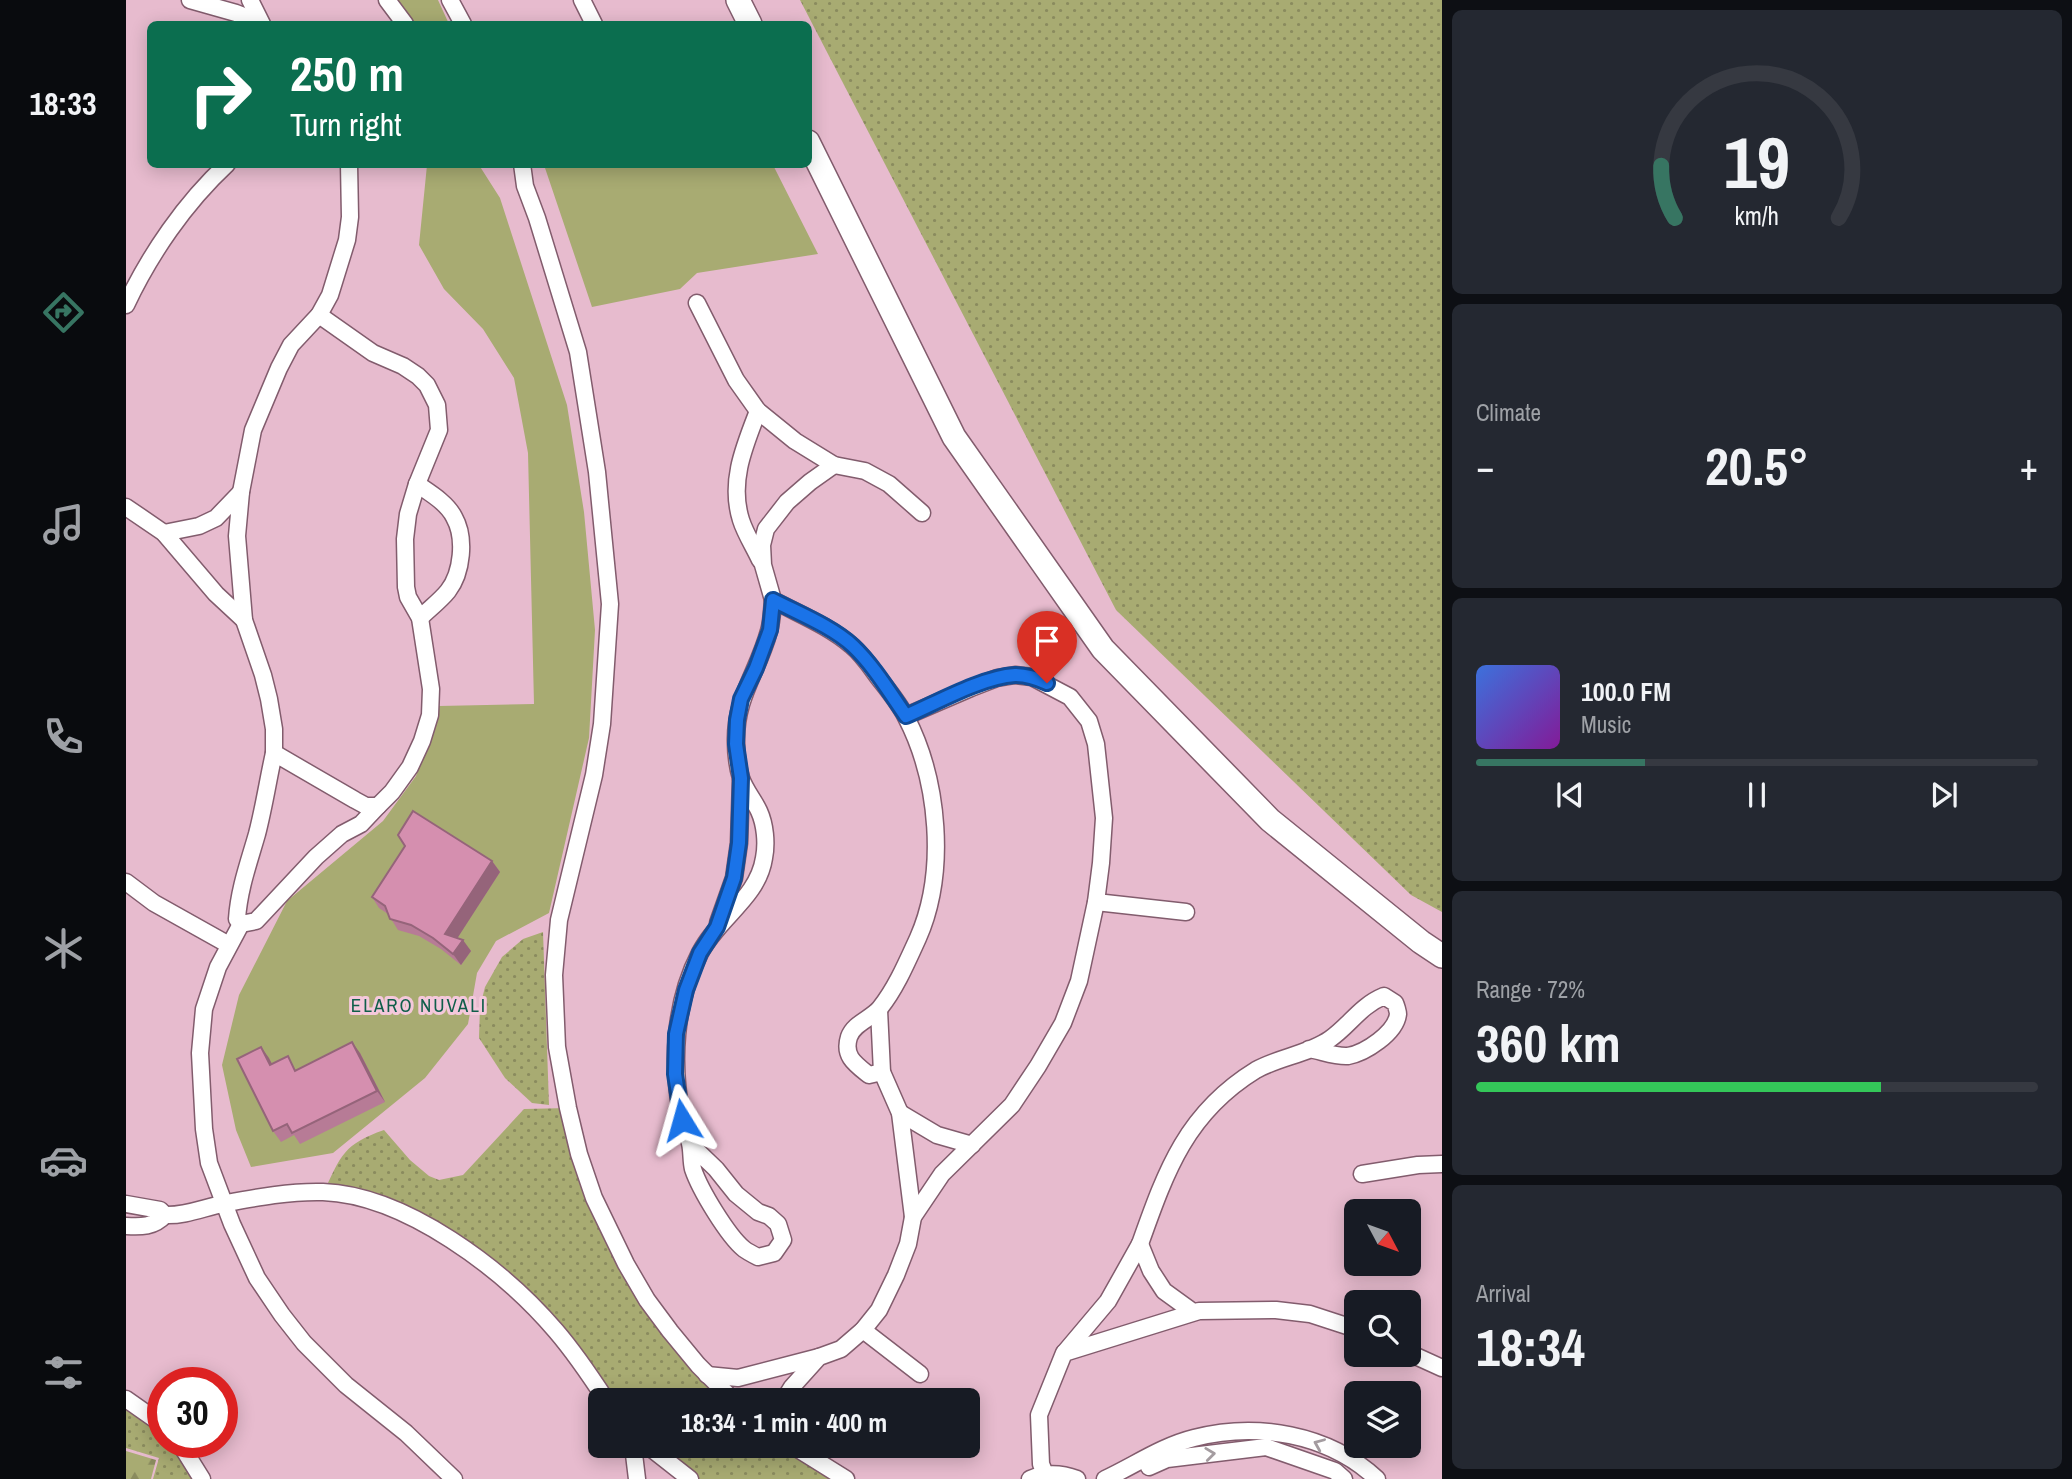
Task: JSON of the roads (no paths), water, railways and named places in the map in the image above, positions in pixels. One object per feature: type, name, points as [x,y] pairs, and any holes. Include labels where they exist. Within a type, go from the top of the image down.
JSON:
[{"type":"street","points":[[190,0],[256,21]]},
{"type":"street","points":[[250,0],[260,21]]},
{"type":"street","points":[[387,0],[403,21]]},
{"type":"street","points":[[450,0],[461,21]]},
{"type":"street","points":[[582,0],[592,21]]},
{"type":"street","points":[[738,0],[748,21]]},
{"type":"street","points":[[812,150],[954,437],[1103,649],[1270,820],[1420,942],[1442,956]]},
{"type":"street","points":[[126,305],[170,230],[223,168]]},
{"type":"street","points":[[241,924],[237,919],[239,899],[257,835],[274,753],[274,729],[266,687],[244,620],[237,536],[241,492],[253,430],[279,368],[291,345],[319,315],[330,295],[350,217],[349,168]]},
{"type":"street","points":[[512,168],[525,187],[537,218],[579,352],[597,472],[610,604],[602,724],[594,775],[559,920],[554,975],[557,1046],[579,1154],[594,1198],[647,1300],[670,1331],[721,1388]]},
{"type":"street","points":[[523,168],[525,187]]},
{"type":"street","points":[[697,303],[736,380],[758,411],[795,441],[834,465],[866,471],[890,484],[922,513]]},
{"type":"street","points":[[319,315],[373,353],[418,376],[427,385],[437,405],[439,430],[417,484],[408,514],[405,539],[408,597],[420,618],[431,689],[430,715],[410,767],[391,793],[361,824],[342,834],[316,857],[256,921],[241,924],[229,945],[218,967],[204,1009],[200,1053],[204,1129],[209,1163],[225,1204],[257,1278],[282,1315],[304,1343],[346,1385],[406,1433],[454,1479]]},
{"type":"street","points":[[717,927],[734,878],[739,843],[741,778],[736,744],[737,720],[741,699],[770,630],[773,600],[763,565],[741,522],[737,502],[736,481],[744,447],[758,411]]},
{"type":"street","points":[[763,565],[762,545],[766,529],[787,502],[834,465]]},
{"type":"street","points":[[417,484],[444,505],[454,517],[460,533],[461,549],[458,569],[449,590],[420,618]]},
{"type":"street","points":[[164,533],[200,526],[216,518],[241,492]]},
{"type":"street","points":[[126,508],[164,533],[216,594],[244,620]]},
{"type":"street","points":[[773,600],[853,646],[906,716],[931,791],[936,838],[932,891],[919,936],[879,1010],[850,1033],[847,1048],[851,1061],[869,1075],[882,1072]]},
{"type":"street","points":[[906,716],[997,678],[1015,675],[1032,677],[1070,697],[1088,721],[1096,744],[1104,818],[1096,902],[1079,981],[1063,1023],[1012,1105],[942,1174],[913,1217]]},
{"type":"street","points":[[274,753],[366,806],[378,806]]},
{"type":"street","points":[[690,1144],[716,1169],[736,1194],[778,1224],[783,1240],[774,1253],[758,1257],[744,1249],[702,1192],[692,1167],[690,1144],[682,1120],[675,1074],[676,1034],[686,990],[700,953],[717,927],[743,901],[758,879],[764,858],[765,833],[761,813],[741,778]]},
{"type":"street","points":[[126,882],[183,921],[229,945]]},
{"type":"street","points":[[1096,902],[1186,912]]},
{"type":"street","points":[[1077,1479],[1060,1474],[1038,1476],[1041,1464],[1039,1415],[1064,1353],[1108,1301],[1140,1244],[1177,1150],[1200,1117],[1227,1091],[1256,1070],[1329,1040],[1370,1002],[1384,996],[1395,1003],[1398,1013],[1393,1027],[1363,1052],[1346,1056],[1309,1049]]},
{"type":"street","points":[[707,1375],[738,1378],[841,1349],[863,1330],[879,1310],[897,1275],[908,1244],[913,1217],[900,1114],[882,1072],[879,1010]]},
{"type":"street","points":[[900,1114],[937,1135],[972,1145]]},
{"type":"street","points":[[1362,1174],[1442,1164]]},
{"type":"street","points":[[126,1203],[176,1216],[225,1204],[287,1194],[324,1192],[357,1197],[391,1208],[411,1217],[503,1277],[557,1332],[597,1388]]},
{"type":"street","points":[[126,1226],[148,1226],[165,1215]]},
{"type":"street","points":[[1140,1244],[1151,1271],[1164,1291],[1193,1312]]},
{"type":"street","points":[[1064,1353],[1193,1312],[1276,1310],[1310,1314],[1344,1325]]},
{"type":"street","points":[[863,1330],[920,1374]]},
{"type":"street","points":[[791,1388],[819,1357]]},
{"type":"street","points":[[1421,1358],[1442,1368]]},
{"type":"street","points":[[126,1399],[147,1414]]},
{"type":"street","points":[[1105,1479],[1155,1452],[1193,1438],[1239,1430],[1271,1431],[1302,1438],[1349,1459],[1377,1479]]},
{"type":"street","points":[[1122,1479],[1167,1459],[1266,1447],[1335,1471],[1344,1479]]},
{"type":"street","points":[[189,1458],[202,1479]]},
{"type":"street","points":[[634,1458],[637,1479]]},
{"type":"street","points":[[663,1458],[690,1479]]},
{"type":"street","points":[[813,1458],[846,1479]]},
{"type":"district","name":"ELARO NUVALI","points":[[419,1005]]}]
